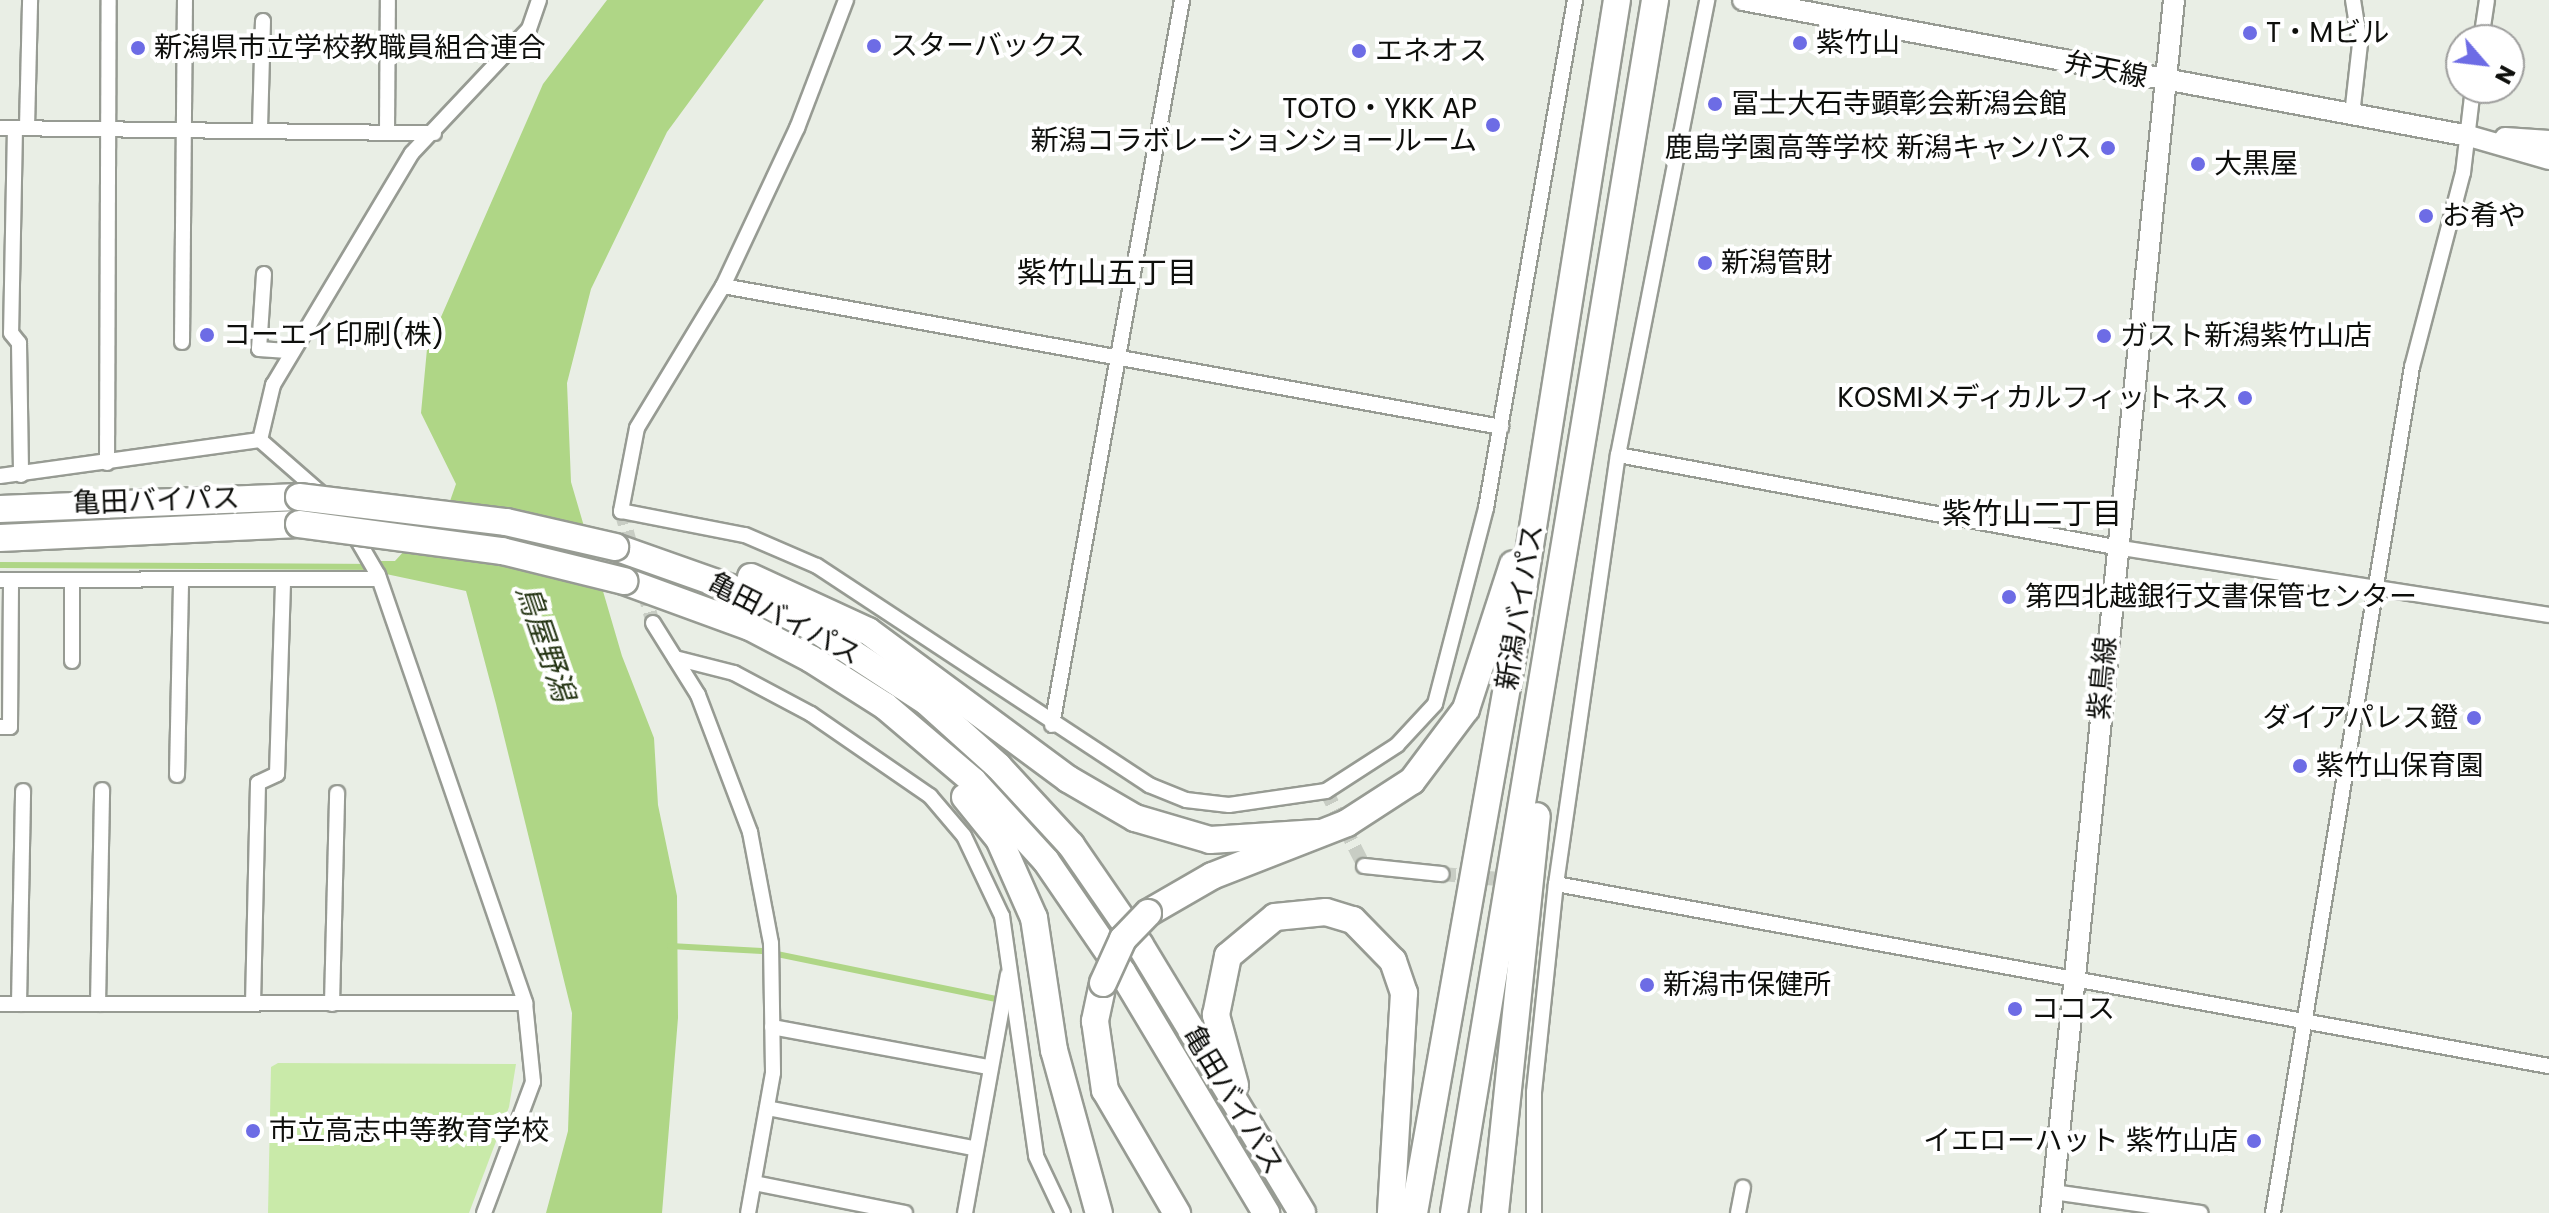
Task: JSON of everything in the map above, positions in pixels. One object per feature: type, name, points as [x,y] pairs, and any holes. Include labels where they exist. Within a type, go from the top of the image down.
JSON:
[{"type":"highway","name":"新潟バイパス","points":[[1414,1213],[1543,461],[1617,0]]},
{"type":"highway","name":"新潟バイパス","points":[[1454,1213],[1655,0]]},
{"type":"highway","points":[[1177,1213],[1105,1090],[1095,1021],[1103,983],[1123,939],[1148,913],[1179,891],[1374,809],[1412,781],[1466,709],[1543,461]]},
{"type":"highway","name":"亀田バイパス","points":[[0,509],[299,497],[490,520],[642,555],[817,630],[927,702],[998,766],[1105,895],[1302,1213]]},
{"type":"highway","name":"亀田バイパス","points":[[0,538],[299,524],[502,551],[624,581],[750,627],[811,659],[944,756],[1046,861],[1122,972],[1266,1213]]},
{"type":"highway","points":[[642,555],[744,574],[868,631],[1068,779],[1135,818],[1210,840],[1318,833]]},
{"type":"highway","points":[[1495,1213],[1552,692],[1554,613]]},
{"type":"highway","points":[[944,756],[1021,879],[1072,1131],[1099,1213]]},
{"type":"highway","points":[[1249,1128],[1216,1015],[1228,956],[1275,917],[1314,911],[1353,920],[1393,961],[1404,993],[1391,1213]]},
{"type":"highway","points":[[1072,1131],[1116,1213]]},
{"type":"street","points":[[21,475],[19,343],[11,333],[14,128],[30,0]]},
{"type":"street","points":[[107,463],[105,127],[109,0]]},
{"type":"street","points":[[182,342],[185,0]]},
{"type":"street","points":[[387,130],[388,0]]},
{"type":"street","points":[[260,440],[273,385],[291,351],[412,153],[529,29],[539,0]]},
{"type":"street","points":[[846,0],[723,286],[637,428],[621,511],[745,535],[817,566],[1052,725],[1186,800],[1272,804],[1346,780],[1397,745],[1435,704],[1501,427],[1575,0]]},
{"type":"street","points":[[1052,725],[1182,0]]},
{"type":"street","points":[[1534,1213],[1534,1092],[1556,884],[1618,455],[1707,0]]},
{"type":"street","name":"弁天線","points":[[1743,0],[2469,136],[2549,159]]},
{"type":"street","name":"紫鳥線","points":[[2051,1213],[2115,547],[2168,82],[2174,0]]},
{"type":"street","points":[[2352,115],[2360,44],[2353,0]]},
{"type":"street","points":[[2483,24],[2487,0]]},
{"type":"street","points":[[258,28],[260,128]]},
{"type":"street","points":[[2273,1213],[2412,367],[2469,136],[2472,104]]},
{"type":"street","points":[[14,128],[105,127],[184,131],[260,128],[434,133]]},
{"type":"street","name":"弁天線","points":[[2469,136],[2549,141]]},
{"type":"street","points":[[264,274],[259,349],[291,351]]},
{"type":"street","points":[[723,286],[1501,427]]},
{"type":"street","points":[[0,476],[260,440],[340,510],[378,577],[525,1003],[533,1082],[484,1213]]},
{"type":"street","points":[[1618,455],[2115,547],[2377,584],[2549,615]]},
{"type":"street","points":[[0,727],[10,727],[5,580],[283,581],[378,577]]},
{"type":"street","points":[[177,775],[181,579]]},
{"type":"street","points":[[72,580],[72,661]]},
{"type":"street","points":[[253,1004],[258,783],[277,774],[283,581]]},
{"type":"street","points":[[653,623],[698,695],[750,832],[771,943],[772,1027],[767,1108],[748,1213]]},
{"type":"street","points":[[675,658],[734,673],[811,714],[930,796],[984,872],[1011,963],[1036,1156],[1063,1213]]},
{"type":"street","points":[[98,1004],[102,790]]},
{"type":"street","points":[[19,1004],[23,791]]},
{"type":"street","points":[[332,1004],[337,793]]},
{"type":"street","points":[[1364,866],[1442,874]]},
{"type":"street","points":[[1556,884],[2074,980],[2303,1018],[2549,1066]]},
{"type":"street","points":[[965,1213],[972,1148],[1011,963]]},
{"type":"street","points":[[0,1004],[525,1003]]},
{"type":"street","points":[[772,1027],[987,1067]]},
{"type":"street","points":[[767,1108],[972,1148]]},
{"type":"street","points":[[754,1183],[905,1213]]},
{"type":"street","points":[[1738,1213],[1743,1187]]},
{"type":"street","points":[[2053,1192],[2201,1213]]},
{"type":"shaded area","points":[[278,1063],[516,1064],[509,1107],[469,1213],[268,1213],[271,1067]]},
{"type":"water","name":"鳥屋野潟","points":[[607,0],[764,0],[667,132],[591,289],[567,383],[571,482],[622,656],[654,738],[658,805],[677,896],[678,1018],[662,1213],[546,1213],[568,1131],[572,1013],[496,704],[466,591],[386,574],[380,561],[395,561],[450,501],[456,484],[421,413],[427,349],[543,84]]},
{"type":"waterway","points":[[0,565],[383,567]]},
{"type":"waterway","points":[[670,946],[762,951],[1001,1000]]},
{"type":"tunnel","points":[[621,511],[653,623]]},
{"type":"tunnel","points":[[1326,791],[1364,866]]},
{"type":"tunnel","points":[[1442,874],[1556,884]]},
{"type":"place","name":"T・Mビル","points":[[2250,33]]},
{"type":"place","name":"紫竹山","points":[[1800,43]]},
{"type":"place","name":"スターバックス","points":[[874,46]]},
{"type":"place","name":"新潟県市立学校教職員組合連合","points":[[138,48]]},
{"type":"place","name":"エネオス","points":[[1359,51]]},
{"type":"place","name":"冨士大石寺顕彰会新潟会館","points":[[1715,104]]},
{"type":"place","name":"TOTO・YKK AP 新潟コラボレーションショールーム","points":[[1493,125]]},
{"type":"place","name":"鹿島学園高等学校 新潟キャンパス","points":[[2108,148]]},
{"type":"place","name":"大黒屋","points":[[2198,164]]},
{"type":"place","name":"お肴や","points":[[2426,216]]},
{"type":"place","name":"新潟管財","points":[[1705,263]]},
{"type":"place","name":"コーエイ印刷(株)","points":[[207,335]]},
{"type":"place","name":"ガスト新潟紫竹山店","points":[[2104,336]]},
{"type":"place","name":"KOSMIメディカルフィットネス","points":[[2245,398]]},
{"type":"place","name":"第四北越銀行文書保管センター","points":[[2009,597]]},
{"type":"place","name":"ダイアパレス鐙","points":[[2474,718]]},
{"type":"place","name":"紫竹山保育園","points":[[2300,766]]},
{"type":"place","name":"新潟市保健所","points":[[1647,985]]},
{"type":"place","name":"ココス","points":[[2015,1009]]},
{"type":"place","name":"市立高志中等教育学校","points":[[253,1131]]},
{"type":"place","name":"イエローハット 紫竹山店","points":[[2254,1141]]},
{"type":"district","name":"紫竹山五丁目","points":[[1107,273]]},
{"type":"district","name":"紫竹山二丁目","points":[[2032,514]]}]
